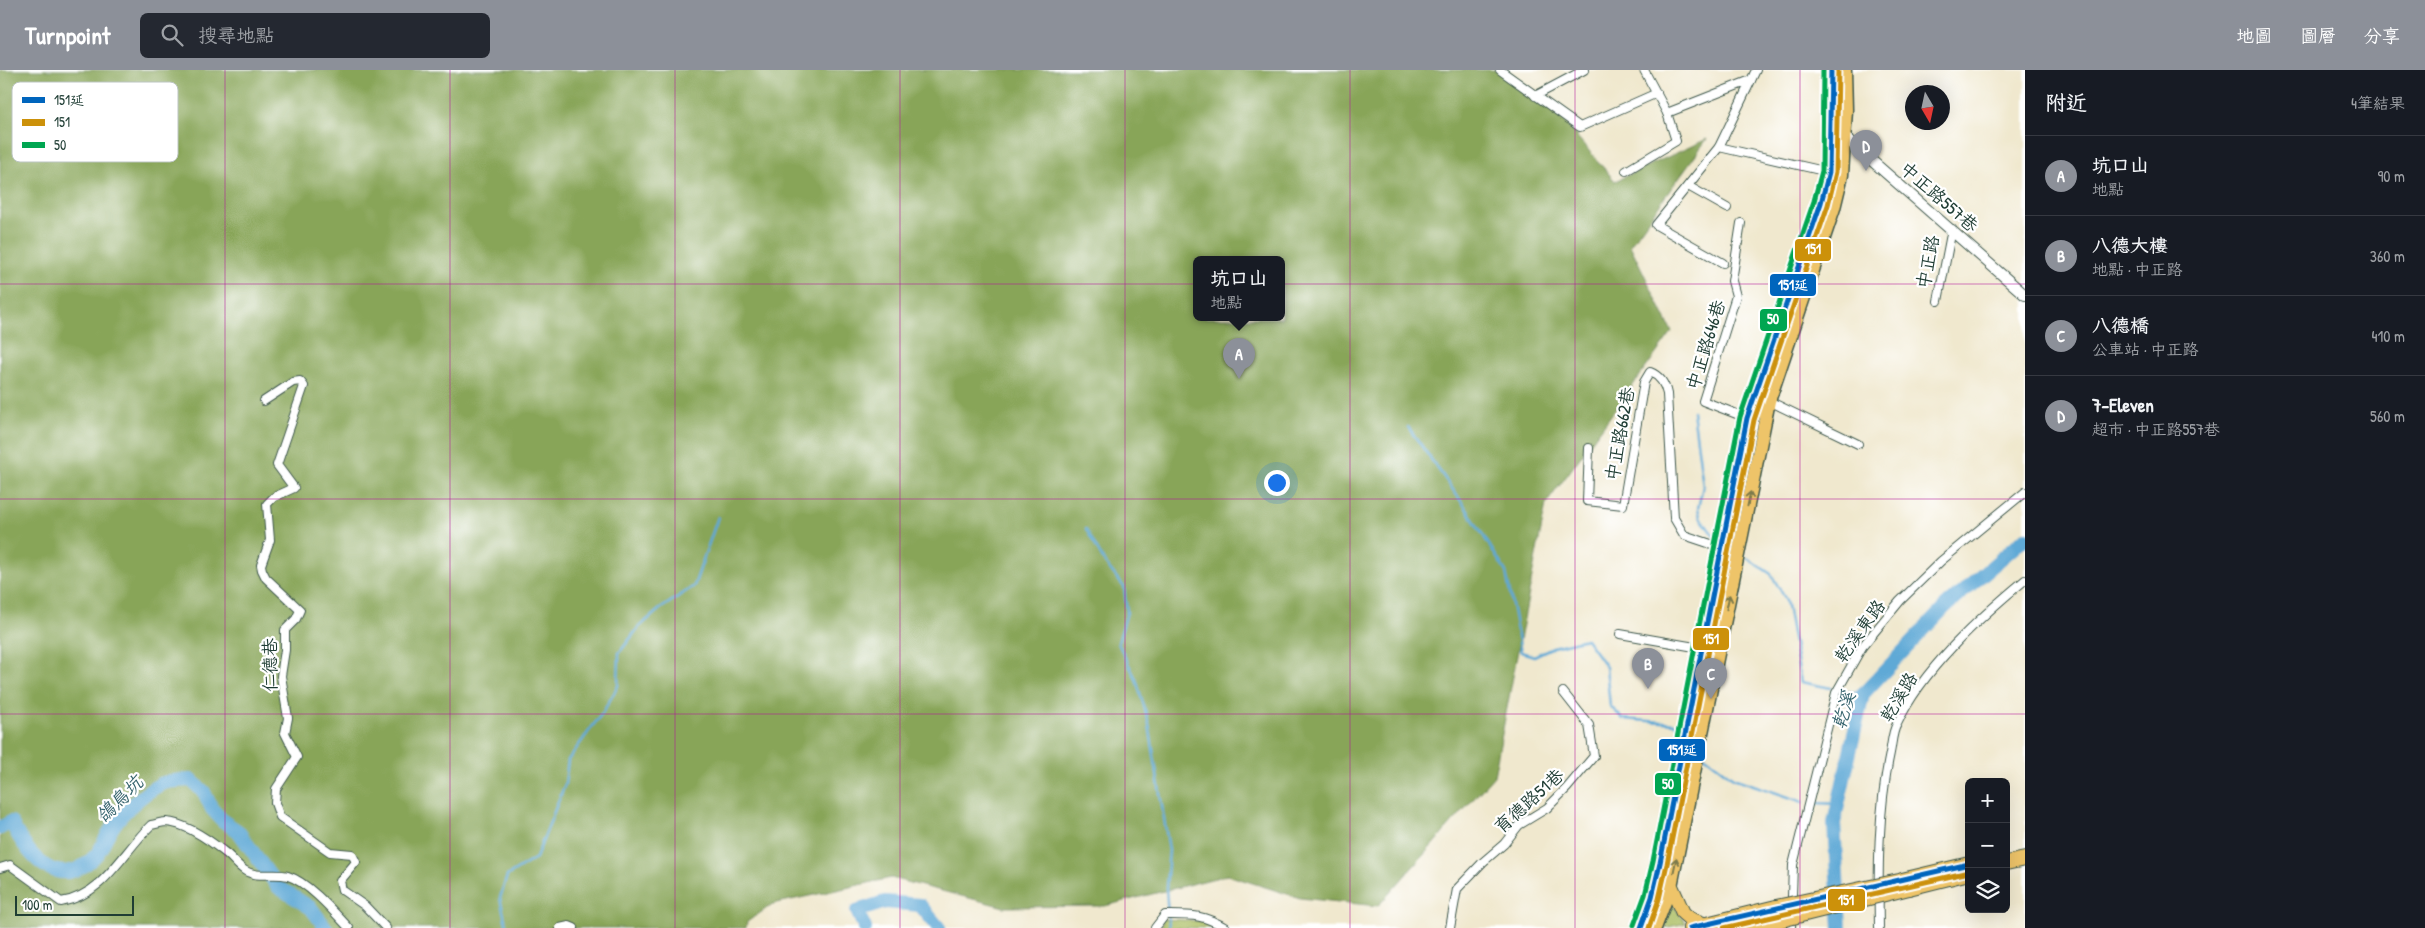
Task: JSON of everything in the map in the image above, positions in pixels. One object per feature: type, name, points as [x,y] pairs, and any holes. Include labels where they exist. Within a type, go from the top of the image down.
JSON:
[{"type":"highway","points":[[2010,854],[2025,850]]},
{"type":"highway","points":[[2010,863],[2025,859]]},
{"type":"highway","points":[[1690,928],[1783,918],[1965,865]]},
{"type":"highway","points":[[1745,928],[1965,874]]},
{"type":"highway","points":[[1671,886],[1681,910],[1690,919],[1707,925]]},
{"type":"main road","points":[[1641,928],[1652,897],[1681,760],[1720,547],[1747,418],[1829,172],[1831,70]]},
{"type":"main road","points":[[1655,928],[1671,886],[1700,736],[1770,401],[1834,208],[1842,174],[1845,70]]},
{"type":"main road","points":[[1742,443],[1760,445]]},
{"type":"street","points":[[1500,70],[1580,127],[1657,93]]},
{"type":"street","points":[[1535,96],[1584,70]]},
{"type":"street","points":[[1626,171],[1676,141],[1668,113],[1644,70]]},
{"type":"street","points":[[1723,263],[1656,225],[1719,147],[1756,70]]},
{"type":"street","points":[[1668,113],[1751,80]]},
{"type":"street","name":"中正路557巷","points":[[1830,124],[2025,295]]},
{"type":"street","points":[[1719,147],[1842,174]]},
{"type":"street","points":[[1688,186],[1728,208]]},
{"type":"street","name":"中正路646巷","points":[[1741,222],[1732,281],[1736,296],[1703,401],[1747,418]]},
{"type":"street","name":"中正路","points":[[1938,300],[1952,229]]},
{"type":"street","name":"中正路662巷","points":[[1589,448],[1587,501],[1623,504],[1644,382],[1650,372],[1657,375],[1665,386],[1667,394],[1674,518],[1684,535],[1720,547]]},
{"type":"street","name":"仁德巷","points":[[264,401],[293,382],[300,381],[304,386],[277,465],[294,488],[274,497],[267,504],[270,540],[261,565],[266,578],[300,610],[296,619],[284,630],[285,650],[281,676],[288,718],[285,733],[297,757],[276,788],[275,803],[280,816],[330,852],[352,854],[356,862],[340,882],[342,890],[365,906],[386,928]]},
{"type":"street","points":[[1770,401],[1858,444]]},
{"type":"street","name":"乾溪東路","points":[[1783,918],[1793,866],[1836,693],[1862,647],[1900,601],[1941,561],[2025,492]]},
{"type":"street","name":"乾溪路","points":[[1879,928],[1884,785],[1896,725],[1916,690],[1951,650],[2004,597],[2025,580]]},
{"type":"street","points":[[1620,634],[1718,651]]},
{"type":"street","name":"育德路51巷","points":[[1450,928],[1458,889],[1483,862],[1504,844],[1519,825],[1547,808],[1594,756],[1589,725],[1563,692]]},
{"type":"street","points":[[0,868],[10,865],[61,902],[75,900],[88,893],[112,871],[151,825],[166,822],[188,830],[226,854],[244,871],[257,874],[289,876],[325,902],[349,928]]},
{"type":"street","points":[[1155,928],[1164,915],[1185,914],[1209,918],[1226,928]]},
{"type":"street","points":[[560,928],[568,926],[574,928]]},
{"type":"green space","points":[[0,70],[1508,70],[1560,117],[1615,181],[1707,139],[1630,245],[1672,332],[1546,504],[1494,776],[1378,906],[1300,898],[1227,875],[1105,906],[1004,907],[891,878],[773,904],[747,922],[746,928],[0,928]]},
{"type":"green space","points":[[1673,905],[1686,923],[1664,928]]},
{"type":"green space","points":[[1162,919],[1203,921],[1215,928],[1162,928]]},
{"type":"waterway","points":[[1693,411],[1703,486],[1698,508],[1700,517],[1716,539]]},
{"type":"waterway","points":[[1408,427],[1466,508],[1506,572],[1521,652],[1534,656],[1553,647],[1586,639],[1606,667],[1610,706],[1623,719],[1675,723],[1681,730]]},
{"type":"waterway","points":[[507,928],[500,898],[507,876],[536,858],[565,784],[568,760],[603,712],[618,686],[619,653],[639,627],[660,609],[694,586],[718,517]]},
{"type":"waterway","points":[[1086,529],[1105,563],[1124,587],[1127,612],[1118,643],[1136,679],[1149,724],[1169,850],[1166,888],[1169,928]]},
{"type":"waterway","name":"乾溪","points":[[1840,928],[1834,823],[1863,694],[1945,607],[2025,538]]},
{"type":"waterway","points":[[1747,558],[1771,574],[1786,600],[1801,682],[1831,688]]},
{"type":"waterway","points":[[1845,691],[1863,694]]},
{"type":"waterway","points":[[1703,755],[1733,778],[1803,802]]},
{"type":"waterway","name":"鴿鳥坑","points":[[0,828],[11,822],[26,847],[36,858],[46,866],[58,871],[70,872],[83,866],[97,854],[108,834],[132,804],[164,783],[191,780],[204,792],[212,809],[223,821],[238,831],[278,887],[311,908],[326,928]]},
{"type":"waterway","points":[[1817,803],[1838,804]]},
{"type":"waterway","name":"鴿鳥坑","points":[[865,928],[857,911],[885,902],[920,905],[939,928]]},
{"type":"transit line","name":"50","points":[[1634,925],[1645,895],[1653,861],[1740,417],[1814,201],[1822,171],[1823,70]]},
{"type":"transit line","name":"151延","points":[[1641,928],[1652,897],[1660,863],[1747,418],[1821,203],[1829,172],[1831,70]]},
{"type":"transit line","name":"151","points":[[1649,928],[1659,899],[1667,864],[1754,420],[1828,205],[1836,172],[1838,70]]},
{"type":"transit line","name":"151延","points":[[1690,928],[1965,865]]},
{"type":"transit line","name":"151","points":[[1724,928],[1965,873]]},
{"type":"place","name":"7-Eleven","points":[[1866,171]]},
{"type":"place","name":"坑口山","points":[[1239,379]]},
{"type":"place","name":"八德大樓","points":[[1648,689]]},
{"type":"place","name":"八德橋","points":[[1711,699]]}]
